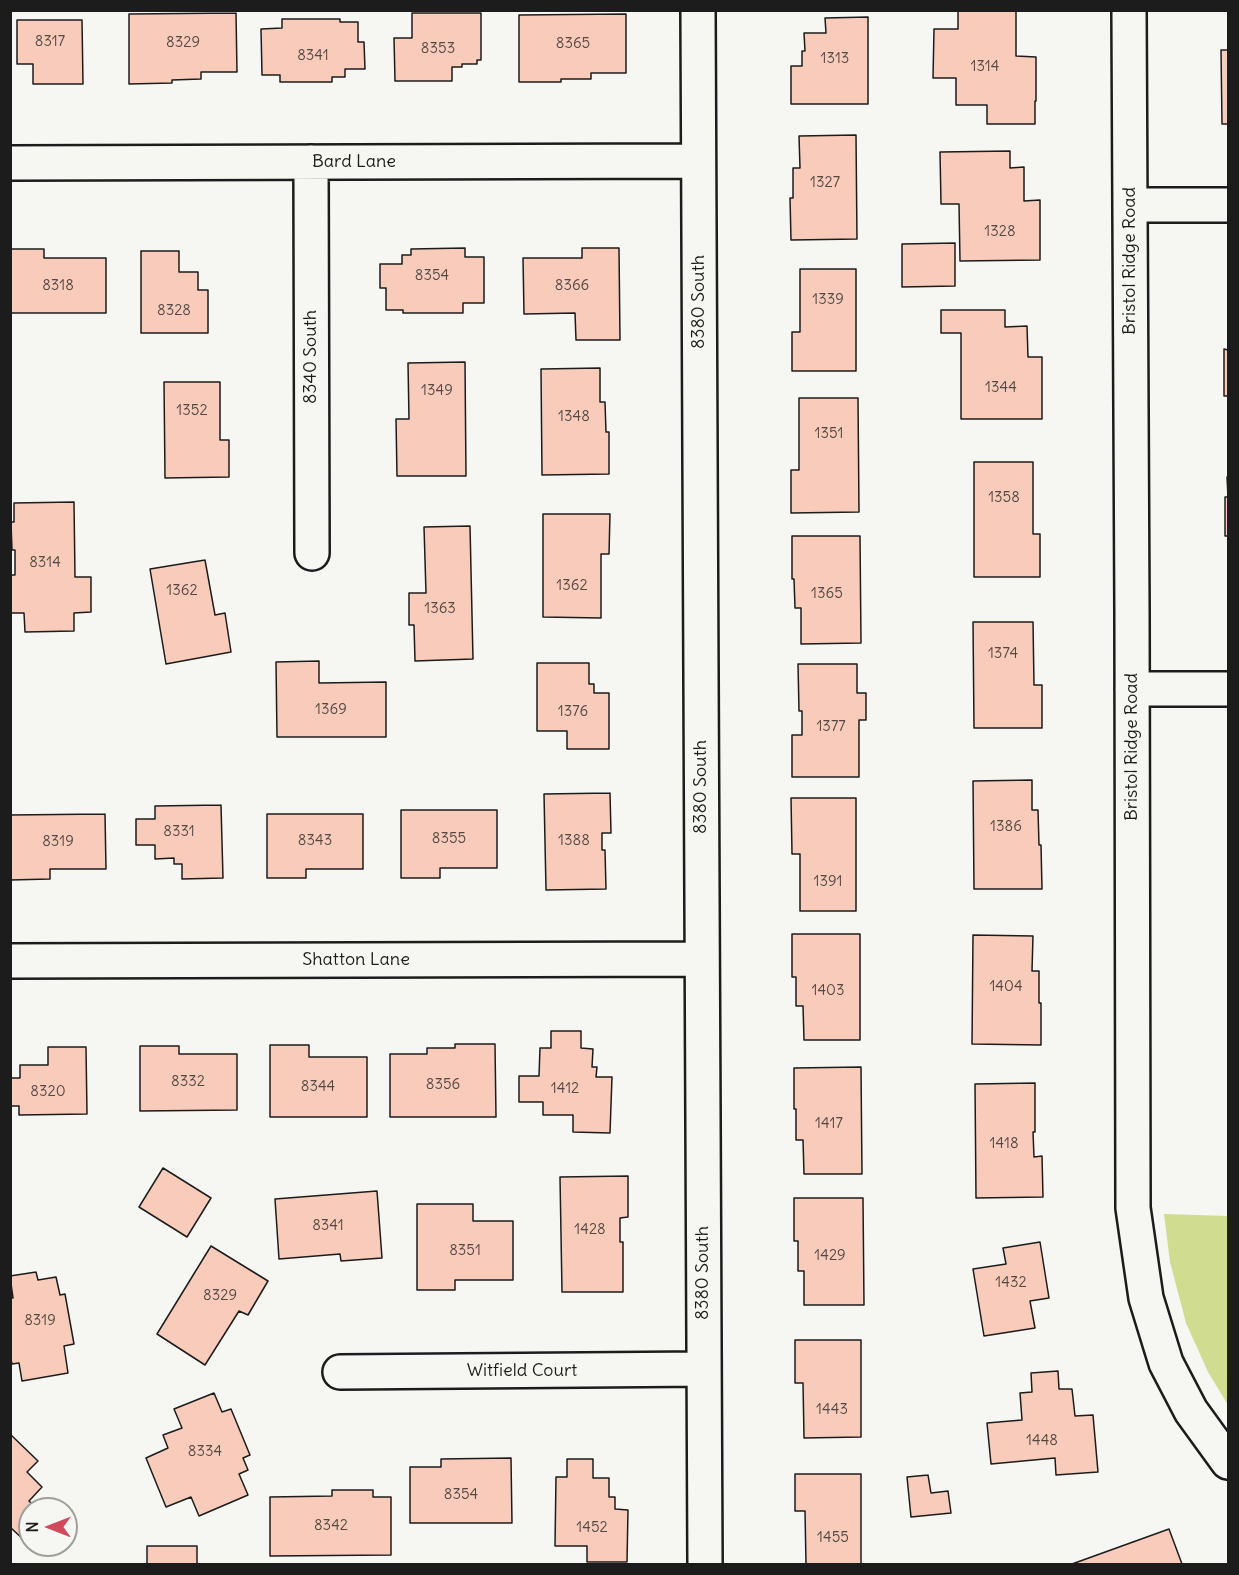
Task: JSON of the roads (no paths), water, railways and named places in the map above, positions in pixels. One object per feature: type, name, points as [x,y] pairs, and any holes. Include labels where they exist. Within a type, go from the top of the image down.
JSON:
[{"type":"street","name":"8380 South","points":[[698,10],[705,1564]]},
{"type":"street","name":"Bristol Ridge Road","points":[[1129,10],[1132,1208],[1146,1298],[1166,1363],[1191,1411],[1228,1462]]},
{"type":"street","name":"Bard Lane","points":[[10,163],[698,161]]},
{"type":"street","name":"8340 South","points":[[311,162],[312,553]]},
{"type":"street","points":[[1130,205],[1228,205]]},
{"type":"street","points":[[1132,689],[1228,690]]},
{"type":"street","name":"Shatton Lane","points":[[10,961],[702,959]]},
{"type":"street","name":"Witfield Court","points":[[340,1372],[704,1369]]}]
